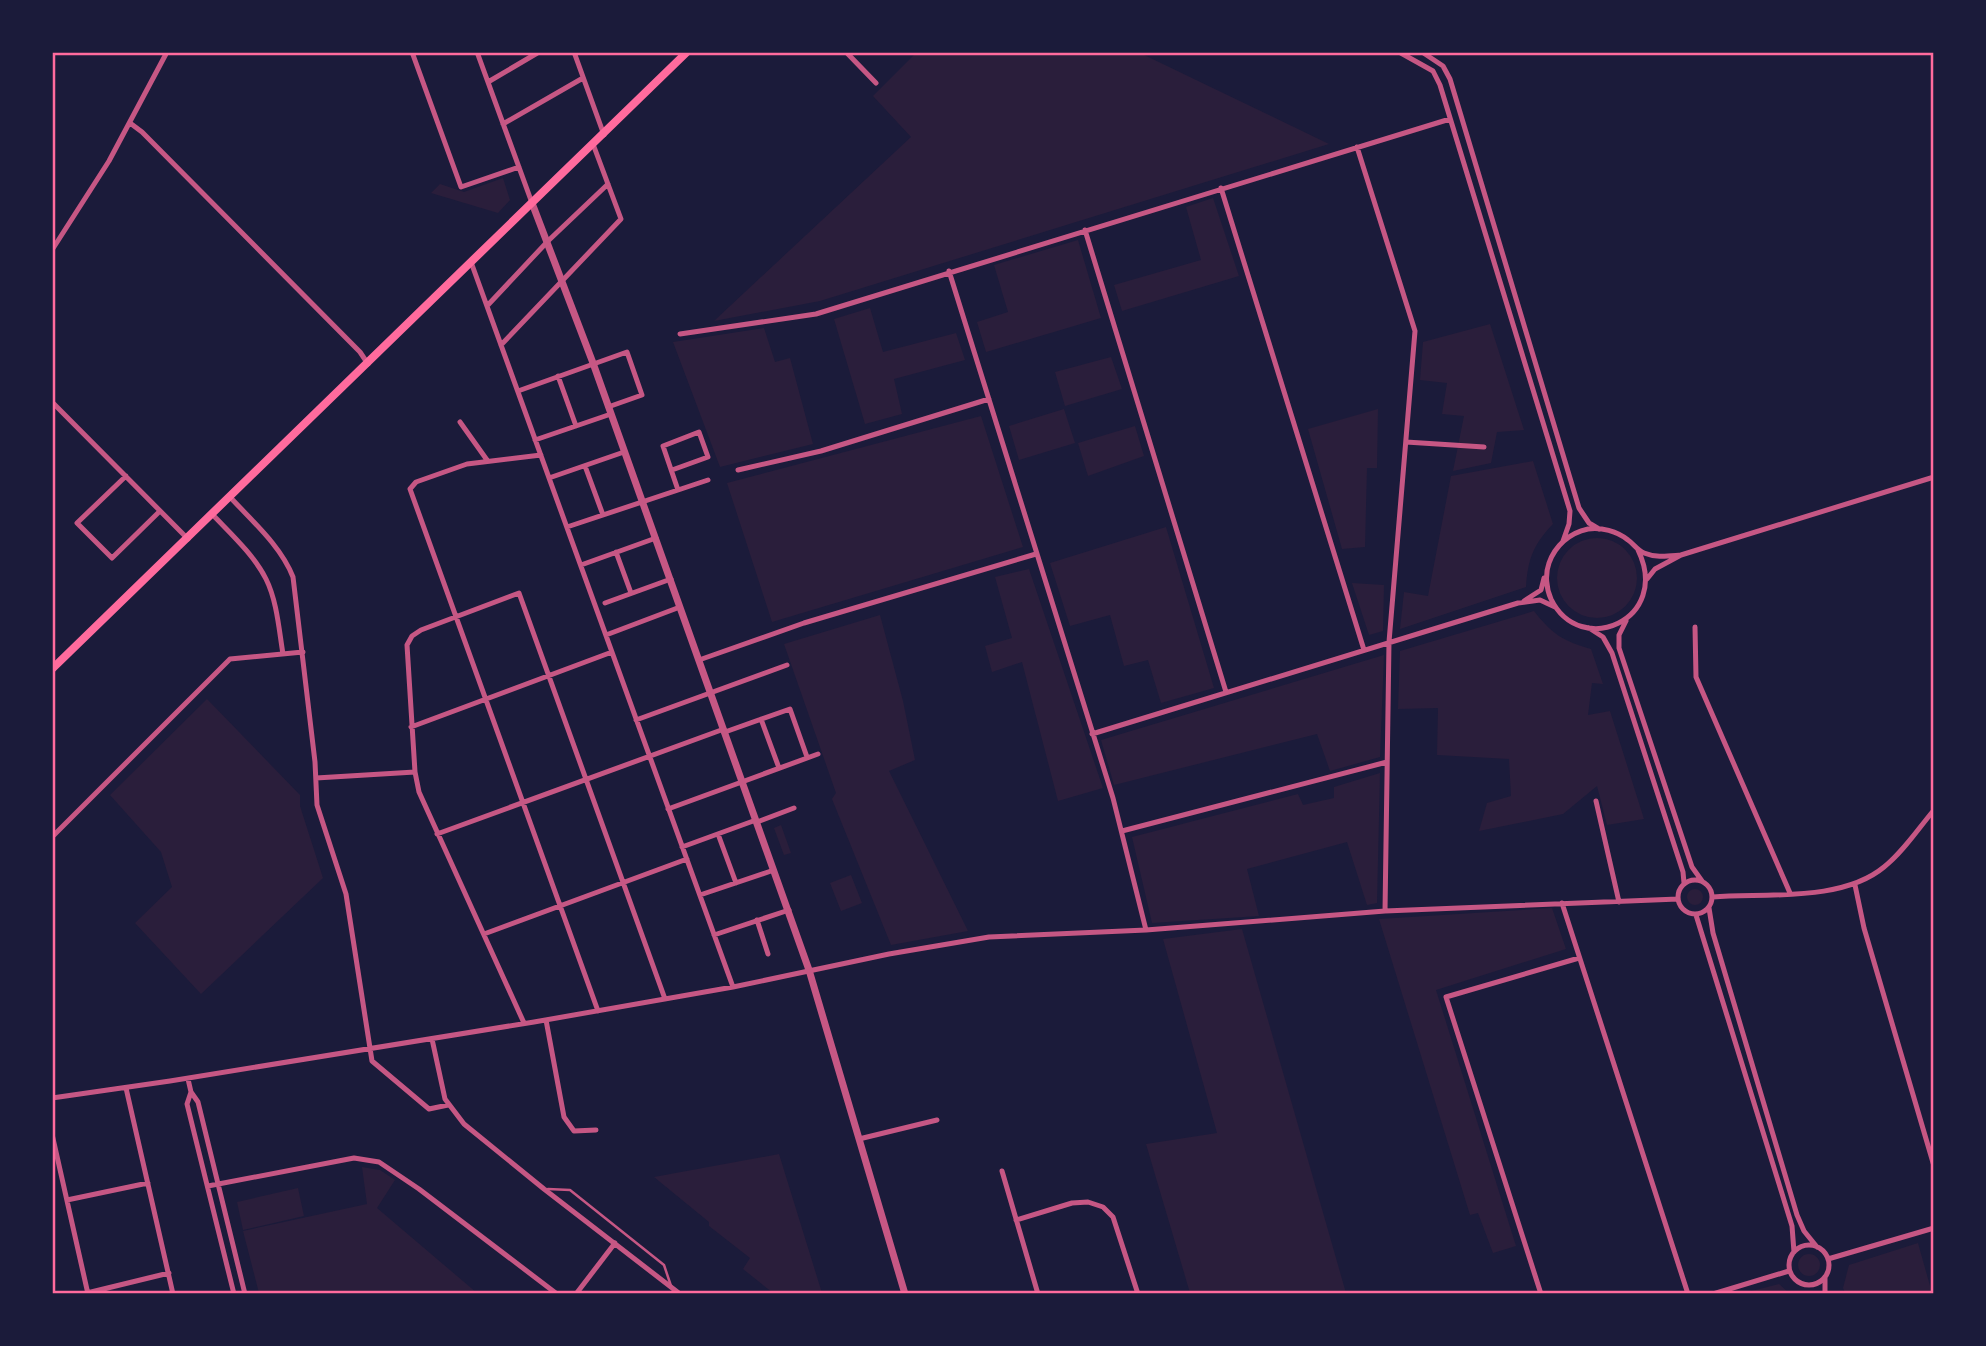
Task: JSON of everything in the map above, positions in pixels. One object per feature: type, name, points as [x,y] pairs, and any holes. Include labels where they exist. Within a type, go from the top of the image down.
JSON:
[{"type":"main road","points":[[52,669],[188,540],[687,52]]},
{"type":"street","points":[[52,250],[109,161],[167,52]]},
{"type":"street","points":[[412,52],[461,187],[519,167]]},
{"type":"street","points":[[477,52],[563,279],[789,910],[905,1293]]},
{"type":"street","points":[[488,82],[539,52]]},
{"type":"street","points":[[574,52],[604,135]]},
{"type":"street","points":[[846,52],[876,83]]},
{"type":"street","points":[[1399,52],[1433,71],[1440,85],[1570,511],[1563,541]]},
{"type":"street","points":[[1422,52],[1443,66],[1450,79],[1579,508],[1589,523],[1627,539],[1638,550],[1644,564],[1647,579],[1644,595],[1619,635],[1619,648],[1692,867],[1711,889],[1713,897],[1709,908],[1713,933],[1797,1215],[1804,1231],[1828,1259],[1825,1293]]},
{"type":"street","points":[[503,124],[583,78]]},
{"type":"street","points":[[680,334],[816,314],[1450,119]]},
{"type":"street","points":[[130,123],[142,132],[369,364]]},
{"type":"street","points":[[501,345],[621,219],[593,144]]},
{"type":"street","points":[[1357,147],[1415,331],[1389,642],[1385,911]]},
{"type":"street","points":[[487,306],[548,241],[608,184]]},
{"type":"street","points":[[1222,188],[1364,650]]},
{"type":"street","points":[[1085,230],[1226,692]]},
{"type":"street","points":[[471,262],[733,988]]},
{"type":"street","points":[[949,271],[1122,831],[1146,930]]},
{"type":"street","points":[[518,391],[627,352],[642,395],[576,426],[535,440]]},
{"type":"street","points":[[558,376],[576,426]]},
{"type":"street","points":[[738,470],[821,450],[989,399]]},
{"type":"street","points":[[52,402],[188,540]]},
{"type":"street","points":[[460,422],[487,460]]},
{"type":"street","points":[[672,470],[708,457],[699,432],[663,446],[678,490]]},
{"type":"street","points":[[1406,442],[1484,447]]},
{"type":"street","points":[[549,478],[624,452]]},
{"type":"street","points":[[541,455],[467,464],[416,482],[410,489],[598,1011]]},
{"type":"street","points":[[585,466],[603,515]]},
{"type":"street","points":[[125,476],[77,523],[112,558],[160,511]]},
{"type":"street","points":[[1647,579],[1655,569],[1681,555],[1933,476]]},
{"type":"street","points":[[567,527],[708,480]]},
{"type":"street","points":[[230,497],[276,547],[293,578],[303,652],[317,805],[346,894],[374,1065],[429,1109],[448,1105]]},
{"type":"street","points":[[213,515],[265,577],[274,601],[283,654]]},
{"type":"street","points":[[1518,604],[1541,590],[1554,552],[1563,541],[1574,534],[1599,528]]},
{"type":"street","points":[[581,565],[656,538]]},
{"type":"street","points":[[1638,550],[1658,557],[1681,555]]},
{"type":"street","points":[[616,552],[631,593]]},
{"type":"street","points":[[699,660],[804,623],[1036,554]]},
{"type":"street","points":[[1548,566],[1546,580],[1555,607],[1564,617],[1603,637],[1612,653],[1683,872],[1684,883],[1678,900],[1683,910],[1696,915],[1709,908]]},
{"type":"street","points":[[605,603],[671,579]]},
{"type":"street","points":[[524,1023],[419,792],[411,726],[407,645],[412,636],[421,630],[519,593],[665,999]]},
{"type":"street","points":[[1092,734],[1518,604],[1540,600],[1555,607]]},
{"type":"street","points":[[606,635],[680,607]]},
{"type":"street","points":[[1589,628],[1614,625],[1625,620],[1636,609]]},
{"type":"street","points":[[1695,627],[1696,677],[1790,893]]},
{"type":"street","points":[[52,837],[230,659],[303,652]]},
{"type":"street","points":[[411,726],[612,652]]},
{"type":"street","points":[[636,720],[787,665]]},
{"type":"street","points":[[438,834],[649,756],[790,709],[807,757]]},
{"type":"street","points":[[761,719],[779,768]]},
{"type":"street","points":[[668,809],[818,754]]},
{"type":"street","points":[[1122,831],[1387,762]]},
{"type":"street","points":[[316,778],[415,772]]},
{"type":"street","points":[[1597,801],[1619,902]]},
{"type":"street","points":[[682,847],[794,808]]},
{"type":"street","points":[[1713,897],[1855,886],[1883,868],[1934,810]]},
{"type":"street","points":[[718,834],[736,883]]},
{"type":"street","points":[[484,934],[687,859]]},
{"type":"street","points":[[700,895],[774,870]]},
{"type":"street","points":[[1684,883],[1702,881]]},
{"type":"street","points":[[1855,886],[1864,928],[1934,1167]]},
{"type":"street","points":[[53,1096],[188,1079],[369,1047],[546,1020],[733,988],[809,970],[989,937],[1146,930],[1385,911],[1678,900]]},
{"type":"street","points":[[1562,903],[1688,1293]]},
{"type":"street","points":[[714,935],[789,910]]},
{"type":"street","points":[[1696,915],[1792,1226],[1794,1252]]},
{"type":"street","points":[[757,920],[768,954]]},
{"type":"street","points":[[1541,1293],[1446,996],[1579,958]]},
{"type":"street","points":[[546,1020],[564,1116],[574,1131],[597,1130]]},
{"type":"street","points":[[432,1039],[440,1083],[448,1105],[475,1134],[680,1293]]},
{"type":"street","points":[[188,1079],[191,1092],[198,1102],[245,1293]]},
{"type":"street","points":[[126,1088],[173,1293]]},
{"type":"street","points":[[191,1092],[187,1104],[234,1293]]},
{"type":"street","points":[[859,1139],[937,1120]]},
{"type":"street","points":[[52,1134],[87,1293],[169,1273]]},
{"type":"street","points":[[208,1186],[354,1158],[379,1162],[557,1293]]},
{"type":"street","points":[[1002,1171],[1038,1293]]},
{"type":"street","points":[[67,1200],[148,1183]]},
{"type":"street","points":[[1016,1220],[1072,1203],[1088,1202],[1103,1207],[1114,1216],[1138,1293]]},
{"type":"street","points":[[1828,1259],[1934,1228]]},
{"type":"street","points":[[576,1293],[615,1243]]},
{"type":"street","points":[[1817,1247],[1805,1245],[1794,1252],[1790,1257],[1789,1271],[1795,1280],[1805,1285],[1816,1284],[1825,1278]]},
{"type":"street","points":[[1713,1293],[1789,1271]]},
{"type":"street","points":[[1805,1285],[1808,1293]]},
{"type":"lane","points":[[544,1189],[570,1190],[664,1265],[671,1286]]},
{"type":"shaded area","points":[[916,53],[1140,53],[1329,144],[820,301],[714,321],[911,137],[873,96]]},
{"type":"shaded area","points":[[503,178],[510,200],[498,213],[431,193],[440,184],[464,192]]},
{"type":"shaded area","points":[[1213,198],[1239,276],[1122,311],[1114,285],[1201,260],[1186,207]]},
{"type":"shaded area","points":[[1078,240],[1101,318],[986,352],[977,322],[1008,312],[994,265]]},
{"type":"shaded area","points":[[870,308],[883,352],[956,333],[965,360],[894,379],[902,414],[865,424],[834,319]]},
{"type":"shaded area","points":[[1490,324],[1524,430],[1497,432],[1491,463],[1453,471],[1464,416],[1442,414],[1447,383],[1420,380],[1423,342]]},
{"type":"shaded area","points":[[764,328],[775,362],[790,358],[813,444],[720,467],[673,342]]},
{"type":"shaded area","points":[[1111,357],[1122,389],[1065,406],[1055,372]]},
{"type":"shaded area","points":[[1064,409],[1075,443],[1019,460],[1009,426]]},
{"type":"shaded area","points":[[1378,409],[1377,468],[1367,468],[1365,547],[1342,549],[1308,429]]},
{"type":"shaded area","points":[[981,416],[1023,547],[772,622],[727,483]]},
{"type":"shaded area","points":[[1135,426],[1144,456],[1088,476],[1078,443]]},
{"type":"shaded area","points":[[1533,461],[1553,524],[1533,553],[1526,587],[1400,629],[1404,592],[1428,596],[1451,476]]},
{"type":"shaded area","points":[[1166,527],[1214,688],[1161,703],[1148,660],[1124,666],[1110,615],[1070,626],[1050,563]]},
{"type":"shaded area","points":[[1597,538],[1612,541],[1625,550],[1634,563],[1637,578],[1634,593],[1625,606],[1612,615],[1597,618],[1582,615],[1569,606],[1560,593],[1557,578],[1560,563],[1569,550],[1582,541]]},
{"type":"shaded area","points":[[1029,569],[1103,788],[1058,801],[1022,662],[992,672],[985,646],[1012,638],[995,577]]},
{"type":"shaded area","points":[[1352,583],[1384,585],[1383,631],[1369,635]]},
{"type":"shaded area","points":[[1534,611],[1559,636],[1591,649],[1603,684],[1592,683],[1588,715],[1610,711],[1644,819],[1607,825],[1597,786],[1563,814],[1479,831],[1487,803],[1511,796],[1509,759],[1437,755],[1438,708],[1398,709],[1400,651]]},
{"type":"shaded area","points":[[880,615],[903,701],[915,760],[889,771],[968,931],[891,945],[832,799],[836,793],[784,644]]},
{"type":"shaded area","points":[[1384,655],[1380,757],[1330,771],[1317,734],[1114,785],[1101,740]]},
{"type":"shaded area","points":[[207,699],[300,795],[300,806],[323,878],[201,994],[135,923],[172,887],[161,852],[110,795]]},
{"type":"shaded area","points":[[1380,773],[1377,903],[1367,905],[1347,842],[1247,869],[1259,916],[1152,923],[1132,837],[1298,794],[1303,805],[1334,798],[1334,787]]},
{"type":"shaded area","points":[[781,825],[791,853],[784,855],[774,828]]},
{"type":"shaded area","points":[[851,875],[862,903],[841,911],[830,883]]},
{"type":"shaded area","points":[[1692,889],[1698,889],[1703,897],[1701,903],[1692,905],[1687,900],[1687,894]]},
{"type":"shaded area","points":[[1552,908],[1566,949],[1436,990],[1516,1246],[1493,1253],[1478,1213],[1470,1215],[1379,919]]},
{"type":"shaded area","points":[[1242,929],[1346,1293],[1190,1293],[1146,1144],[1217,1133],[1163,939]]},
{"type":"shaded area","points":[[779,1154],[822,1293],[773,1293],[743,1269],[750,1258],[654,1177]]},
{"type":"shaded area","points":[[362,1167],[380,1170],[395,1180],[377,1208],[477,1293],[259,1293],[243,1231],[367,1204]]},
{"type":"shaded area","points":[[298,1188],[304,1216],[243,1230],[237,1202]]},
{"type":"shaded area","points":[[1918,1243],[1932,1293],[1845,1293],[1843,1288],[1849,1265]]},
{"type":"shaded area","points":[[1809,1254],[1817,1257],[1820,1265],[1817,1273],[1809,1276],[1801,1273],[1798,1265],[1801,1257]]},
{"type":"shaded area","points":[[1779,1284],[1789,1293],[1744,1293]]}]
